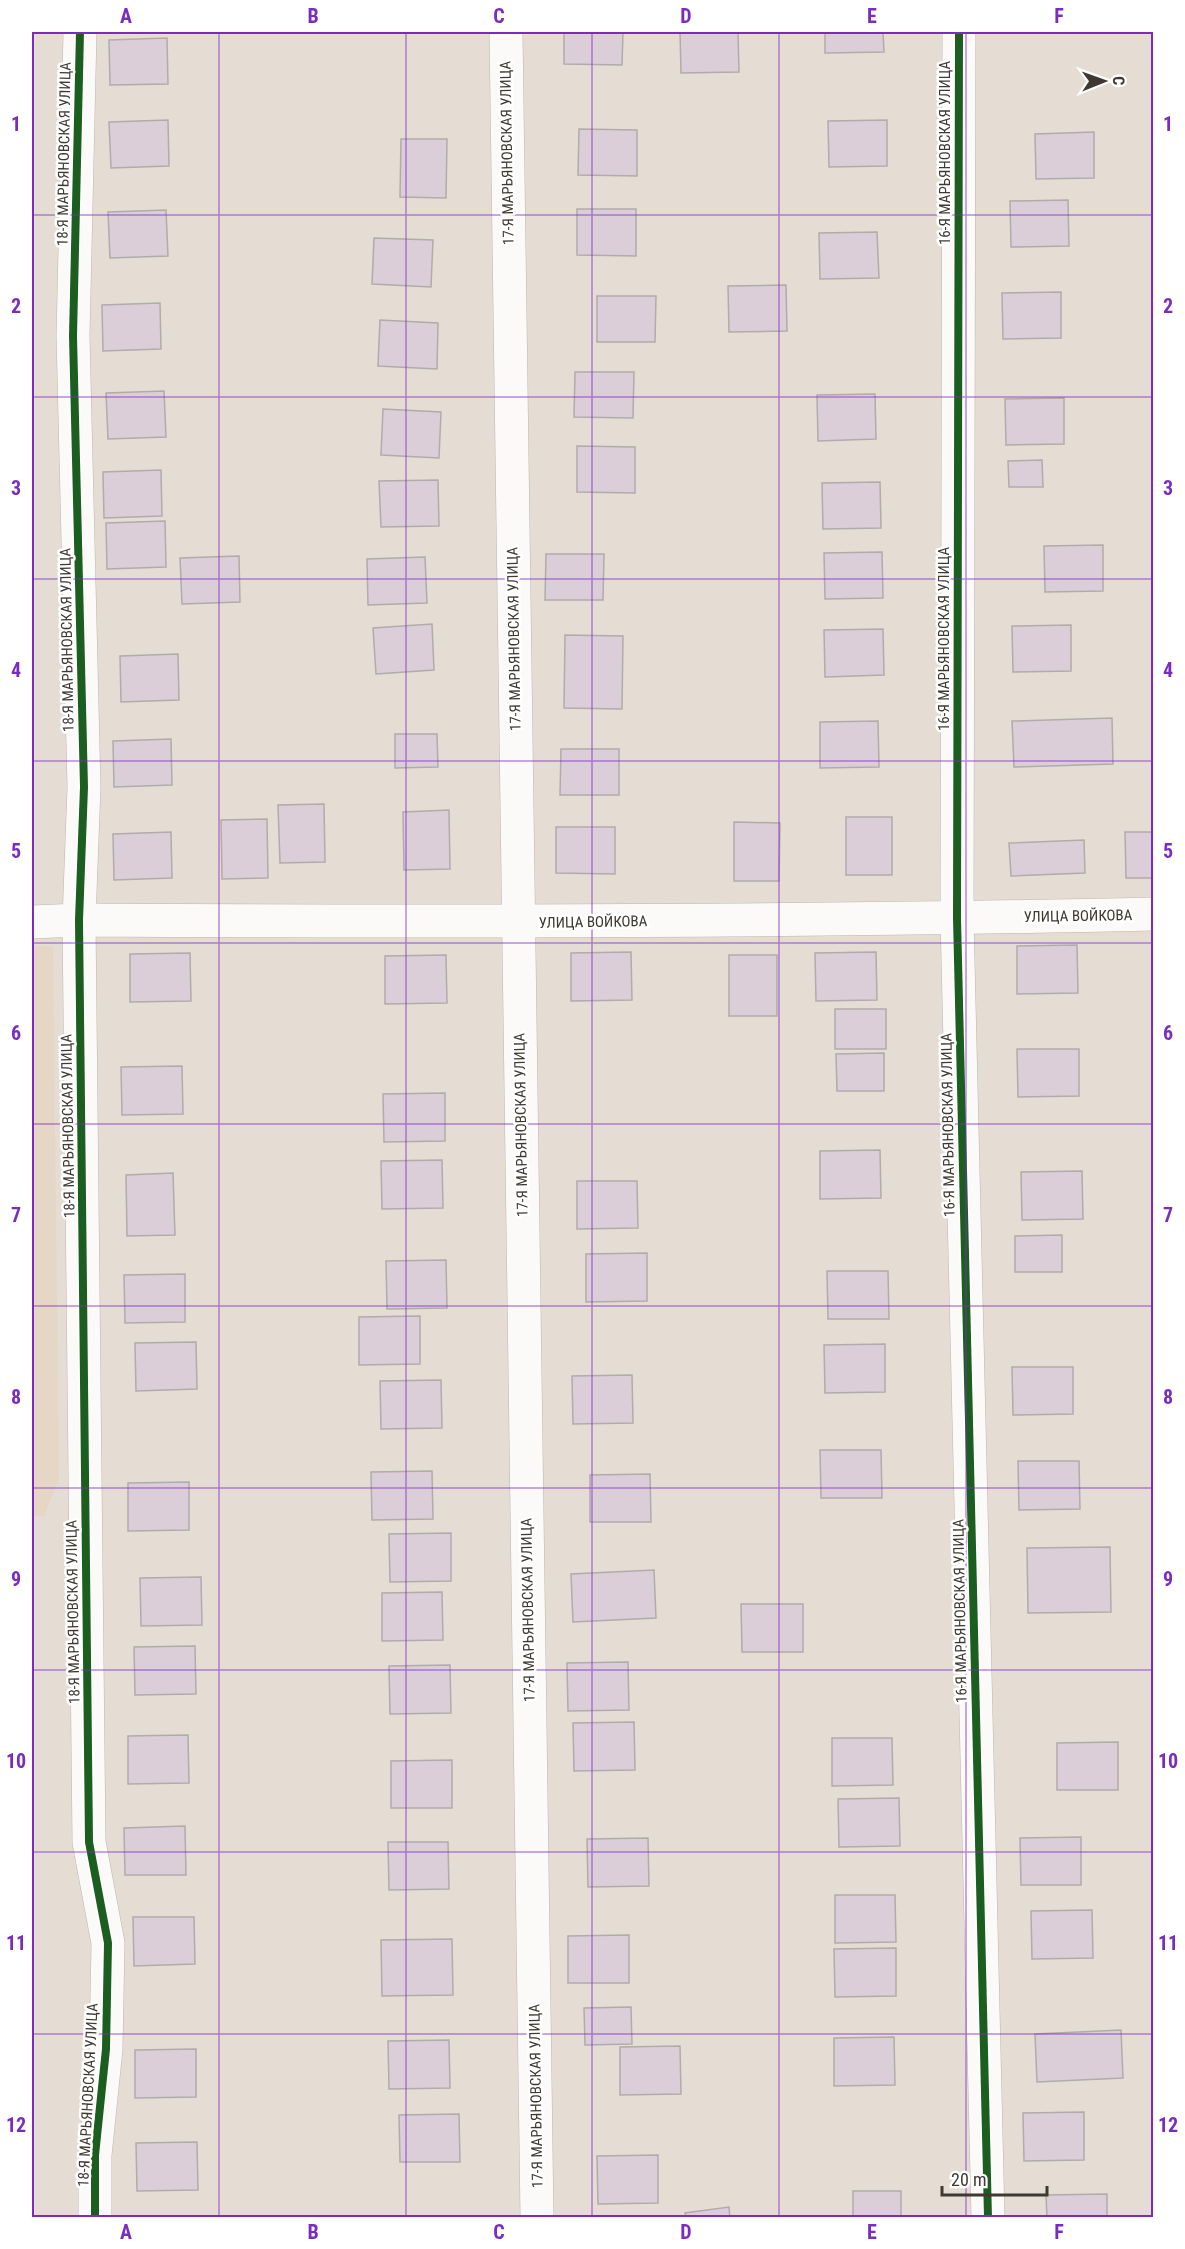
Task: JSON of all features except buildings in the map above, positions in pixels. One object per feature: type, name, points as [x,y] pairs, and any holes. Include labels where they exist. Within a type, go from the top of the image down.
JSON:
[{"type":"street","name":"18-Я МАРЬЯНОВСКАЯ УЛИЦА","points":[[80,32],[74,336],[84,787],[79,921],[89,1842],[108,1943],[106,2049],[95,2155],[95,2217]]},
{"type":"street","name":"17-Я МАРЬЯНОВСКАЯ УЛИЦА","points":[[506,32],[537,2217]]},
{"type":"street","name":"16-Я МАРЬЯНОВСКАЯ УЛИЦА","points":[[959,32],[957,918],[988,2217]]},
{"type":"street","name":"УЛИЦА ВОЙКОВА","points":[[32,922],[517,922],[1154,914]]},
{"type":"shaded area","points":[[32,946],[53,946],[59,1479],[44,1516],[32,1516]]},
{"type":"cycle path","points":[[80,32],[73,336],[84,787],[79,920],[89,1842],[108,1943],[106,2049],[95,2155],[95,2218]]},
{"type":"cycle path","points":[[959,32],[957,918],[988,2218]]}]
